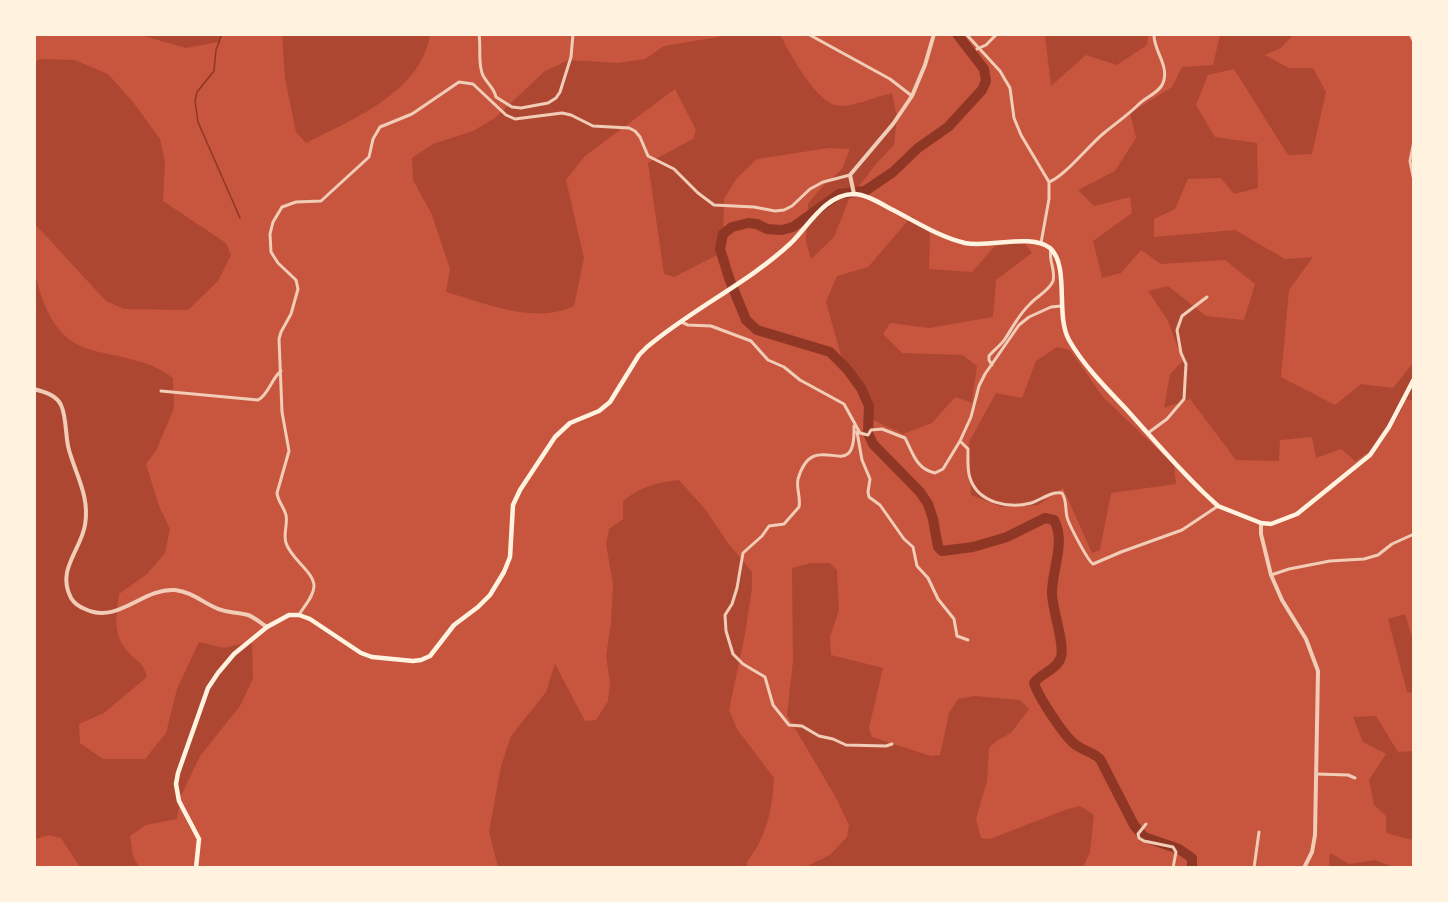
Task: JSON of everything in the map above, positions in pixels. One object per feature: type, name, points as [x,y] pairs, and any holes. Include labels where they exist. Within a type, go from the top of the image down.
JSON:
[{"type":"main road","points":[[196,867],[199,839],[179,801],[176,791],[178,772],[208,688],[234,654],[282,617],[299,615],[310,619],[360,652],[372,657],[413,661],[430,656],[454,625],[490,595],[504,572],[510,557],[513,505],[520,490],[555,437],[570,423],[592,414],[609,402],[639,355],[655,340],[790,244],[830,201],[841,196],[854,192],[955,240],[988,245],[1024,241],[1041,243],[1051,249],[1058,259],[1060,270],[1062,321],[1068,338],[1084,363],[1191,481],[1218,506],[1261,523],[1271,524],[1296,514],[1370,454],[1389,427],[1413,379]]},
{"type":"street","points":[[479,34],[481,71],[495,90],[496,97],[492,102]]},
{"type":"street","points":[[496,97],[512,107],[521,108],[548,103],[556,98],[572,57],[573,34]]},
{"type":"street","points":[[808,34],[890,79],[912,96]]},
{"type":"street","points":[[299,615],[313,592],[313,579],[309,572],[299,565],[286,544],[286,513],[277,494],[289,451],[282,411],[279,339],[291,314],[298,289],[296,280],[270,252],[273,222],[282,207],[296,202],[315,202],[326,197],[369,157],[373,139],[380,127],[412,114],[439,97],[452,85],[466,82],[473,84],[506,115],[515,118],[562,113],[600,128],[629,128],[640,136],[648,156],[674,169],[714,205],[784,210],[792,206],[810,189],[823,182],[850,177],[893,124],[912,96],[925,65],[934,34]]},
{"type":"street","points":[[966,34],[1000,71],[1010,88],[1014,118],[1021,135],[1049,182],[1049,199],[1041,243]]},
{"type":"street","points":[[977,48],[986,45],[997,34]]},
{"type":"street","points":[[1049,182],[1060,178],[1104,132],[1125,118],[1143,100],[1161,87],[1165,74],[1161,54],[1153,42],[1154,34]]},
{"type":"street","points":[[1410,34],[1413,42]]},
{"type":"street","points":[[1413,141],[1410,161],[1413,181]]},
{"type":"street","points":[[850,177],[854,192]]},
{"type":"street","points":[[992,365],[989,356],[1005,339],[1029,304],[1050,287],[1054,278],[1049,256],[1051,249]]},
{"type":"street","points":[[1148,433],[1167,419],[1184,399],[1186,364],[1181,353],[1177,330],[1182,316],[1207,297]]},
{"type":"street","points":[[858,432],[865,435],[872,430],[882,429],[905,438],[915,459],[925,471],[935,473],[943,469],[971,417],[979,386],[1019,325],[1029,316],[1051,307],[1061,306]]},
{"type":"street","points":[[681,322],[688,325],[711,326],[751,341],[768,360],[784,367],[800,380],[843,404],[858,432],[857,440],[862,460],[870,478],[869,497],[880,505],[904,539],[913,547],[917,566],[928,578],[938,599],[954,619],[957,636],[968,640]]},
{"type":"street","points":[[161,391],[258,400],[264,396],[275,376],[281,371]]},
{"type":"street","points":[[34,389],[53,396],[61,405],[69,449],[84,490],[85,526],[67,570],[66,582],[72,599],[94,613],[110,614],[148,595],[165,590],[183,591],[218,609],[249,615],[267,627]]},
{"type":"street","points":[[854,423],[854,444],[851,453],[840,457],[820,454],[808,460],[798,479],[800,507],[784,524],[769,526],[762,536],[743,553],[737,588],[725,615],[726,631],[733,654],[743,664],[765,678],[773,705],[789,725],[802,726],[819,736],[853,746],[892,744]]},
{"type":"street","points":[[960,441],[968,449],[970,478],[977,491],[999,504],[1015,506],[1033,502],[1056,492],[1062,493],[1065,497],[1066,515],[1071,530],[1085,550],[1088,560],[1093,564],[1182,530],[1218,506]]},
{"type":"street","points":[[1261,523],[1261,534],[1271,575],[1286,607],[1314,655],[1318,671],[1316,835],[1310,858],[1304,867]]},
{"type":"street","points":[[1271,575],[1330,561],[1364,559],[1378,555],[1392,544],[1413,534]]},
{"type":"street","points":[[1316,774],[1348,775],[1355,778]]},
{"type":"street","points":[[1146,824],[1138,834],[1139,838],[1144,842],[1173,847],[1176,852],[1173,867]]},
{"type":"street","points":[[1254,867],[1259,832]]},
{"type":"shaded area","points":[[282,34],[430,35],[424,55],[413,73],[399,88],[363,114],[306,143],[296,132],[285,78]]},
{"type":"shaded area","points":[[1045,34],[1148,35],[1147,45],[1117,65],[1086,55],[1051,86]]},
{"type":"shaded area","points":[[140,35],[222,35],[218,42],[186,48]]},
{"type":"shaded area","points":[[730,35],[780,35],[814,89],[833,104],[847,106],[892,93],[897,117],[894,145],[849,199],[834,237],[811,259],[806,242],[808,204],[821,188],[842,169],[850,149],[829,148],[757,159],[737,178],[724,199],[723,242],[719,254],[674,277],[664,274],[648,163],[693,139],[696,130],[675,89],[585,156],[566,180],[584,258],[574,306],[559,311],[526,313],[446,292],[450,269],[432,215],[413,180],[412,158],[433,144],[473,131],[495,118],[545,71],[569,60],[618,63],[645,59],[664,46]]},
{"type":"shaded area","points":[[1220,35],[1293,35],[1281,48],[1265,55],[1289,68],[1313,68],[1326,92],[1312,154],[1288,155],[1234,69],[1208,75],[1196,105],[1215,137],[1257,143],[1258,188],[1234,194],[1221,178],[1188,179],[1175,209],[1154,219],[1154,237],[1235,230],[1285,259],[1313,257],[1289,290],[1281,377],[1335,405],[1361,384],[1393,388],[1413,363],[1413,400],[1405,399],[1401,411],[1381,444],[1355,461],[1341,449],[1316,458],[1312,437],[1280,440],[1279,461],[1236,460],[1190,399],[1164,408],[1170,374],[1183,361],[1168,321],[1148,291],[1168,286],[1206,316],[1244,320],[1255,284],[1225,260],[1161,264],[1141,250],[1121,273],[1102,278],[1093,241],[1132,213],[1130,197],[1094,206],[1078,190],[1115,171],[1136,138],[1130,113],[1172,87],[1182,67],[1213,65]]},
{"type":"shaded area","points":[[40,59],[75,60],[108,74],[133,102],[160,139],[165,162],[163,201],[226,243],[231,255],[218,281],[188,310],[124,309],[106,301],[35,224],[34,63]]},
{"type":"shaded area","points":[[912,216],[930,234],[929,269],[972,272],[994,247],[1022,239],[1032,253],[996,280],[993,317],[929,328],[890,323],[883,334],[902,353],[963,355],[977,366],[972,403],[955,397],[932,423],[903,434],[871,419],[868,400],[847,377],[826,302],[837,276],[868,267]]},
{"type":"shaded area","points":[[34,269],[39,289],[52,319],[73,342],[90,350],[149,364],[173,378],[174,408],[156,451],[146,464],[159,506],[170,529],[165,553],[147,574],[119,594],[117,611],[120,640],[142,666],[147,677],[104,713],[79,724],[80,743],[103,759],[145,759],[166,733],[177,689],[199,642],[224,648],[252,641],[253,679],[240,706],[200,756],[181,796],[177,819],[146,825],[130,836],[133,856],[139,867],[80,867],[61,838],[49,835],[35,839]]},
{"type":"shaded area","points":[[1057,347],[1070,350],[1103,397],[1174,465],[1176,484],[1111,493],[1100,550],[1092,553],[1063,488],[1038,505],[1002,507],[971,495],[969,442],[996,393],[1022,398],[1036,361]]},
{"type":"shaded area","points":[[679,480],[705,509],[728,543],[752,572],[745,634],[729,710],[737,729],[774,778],[772,802],[764,833],[747,862],[747,867],[498,867],[489,832],[501,766],[511,736],[546,692],[555,664],[585,721],[596,720],[608,701],[610,682],[606,656],[613,584],[606,544],[609,529],[623,519],[623,501],[629,496],[649,486]]},
{"type":"shaded area","points":[[811,563],[830,563],[837,570],[839,610],[830,637],[831,655],[883,668],[869,728],[872,737],[931,756],[940,755],[949,713],[958,699],[974,696],[1020,700],[1029,709],[1011,733],[989,748],[987,781],[976,819],[981,838],[990,839],[1080,806],[1094,815],[1090,852],[1083,867],[805,867],[830,855],[847,837],[849,825],[835,796],[787,715],[793,661],[792,568]]},
{"type":"shaded area","points":[[1405,614],[1413,640],[1413,693],[1407,692],[1388,619]]},
{"type":"shaded area","points":[[1376,716],[1398,752],[1413,751],[1413,840],[1386,833],[1386,816],[1374,805],[1369,780],[1386,754],[1363,742],[1353,717]]},
{"type":"shaded area","points":[[1330,853],[1349,864],[1375,860],[1393,867],[1329,867]]},
{"type":"waterway","points":[[222,34],[216,50],[214,71],[197,92],[195,101],[198,122],[240,218]]},
{"type":"waterway","points":[[957,34],[984,69],[986,81],[982,90],[948,127],[918,148],[893,172],[865,191],[839,194],[793,227],[782,230],[767,229],[748,223],[732,227],[723,234],[720,249],[746,320],[757,330],[830,352],[861,388],[869,406],[868,433],[873,444],[920,492],[928,504],[938,547],[942,551],[973,547],[1007,537],[1045,518],[1054,520],[1059,546],[1052,593],[1062,651],[1056,665],[1034,683],[1046,706],[1071,741],[1100,759],[1134,825],[1144,837],[1179,849],[1192,858],[1192,868]]}]
